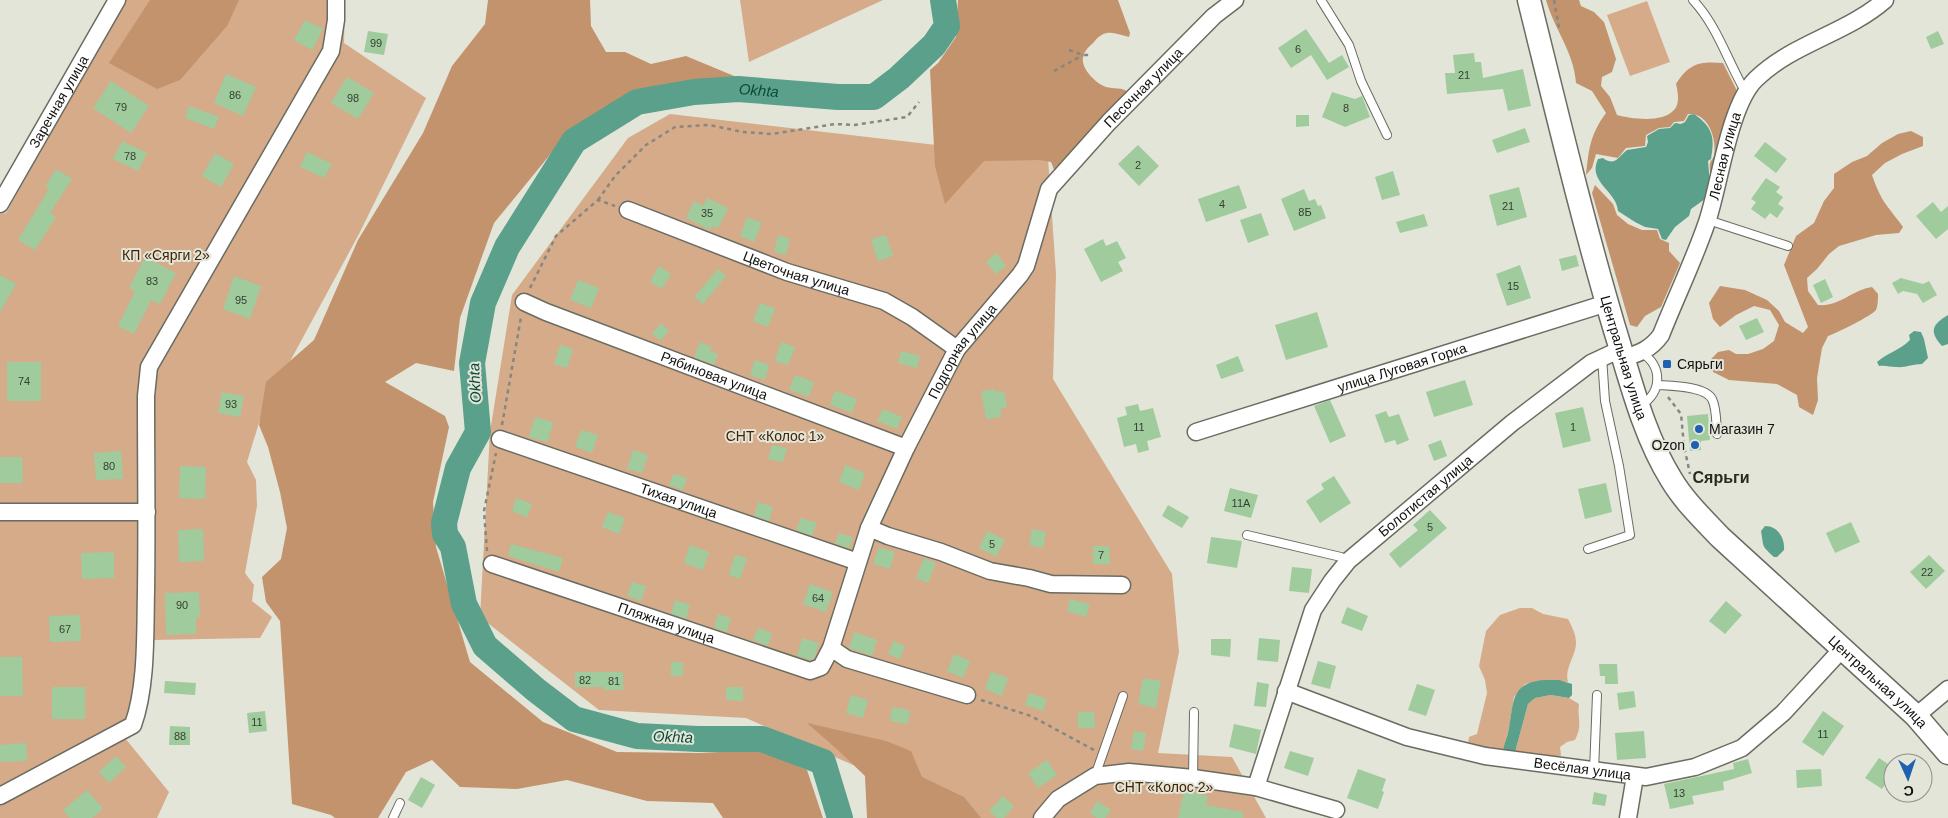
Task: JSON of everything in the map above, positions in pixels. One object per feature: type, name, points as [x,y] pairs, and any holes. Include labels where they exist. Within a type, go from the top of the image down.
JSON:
[{"type":"street","name":"Заречная улица","points":[[0,204],[117,0]]},
{"type":"street","points":[[0,796],[133,724],[142,689],[147,512],[146,396],[149,367],[331,51],[336,20],[336,0]]},
{"type":"street","name":"Песочная улица","points":[[1057,179],[1159,71],[1214,16],[1235,0]]},
{"type":"street","name":"Центральная улица","points":[[1529,0],[1572,173],[1622,354],[1656,451],[1671,479],[1691,506],[1720,537],[1916,716],[1948,753]]},
{"type":"street","name":"Лесная улица","points":[[1622,354],[1654,344],[1661,334],[1708,220],[1722,164],[1745,91],[1765,71],[1784,56],[1842,29],[1876,8],[1885,0]]},
{"type":"street","name":"Подгорная улица","points":[[831,648],[869,528],[906,448],[957,349],[1026,266],[1045,200],[1049,189],[1057,179]]},
{"type":"street","name":"Цветочная улица","points":[[628,210],[787,272],[884,301],[912,317],[957,349]]},
{"type":"street","name":"Рябиновая улица","points":[[524,302],[906,448]]},
{"type":"street","name":"улица Луговая Горка","points":[[1196,432],[1607,303]]},
{"type":"street","name":"Болотистая улица","points":[[1256,787],[1313,610],[1348,561],[1512,423],[1591,363],[1622,354]]},
{"type":"street","name":"Тихая улица","points":[[500,439],[858,562]]},
{"type":"street","points":[[0,512],[147,512]]},
{"type":"street","points":[[869,528],[888,536],[941,552],[990,572],[1029,578],[1051,584],[1122,586]]},
{"type":"street","name":"Пляжная улица","points":[[492,564],[810,671],[821,667],[831,648]]},
{"type":"street","points":[[831,648],[848,659],[967,696]]},
{"type":"street","name":"Весёлая улица","points":[[1286,691],[1406,737],[1485,756],[1646,777],[1695,768],[1742,748],[1783,713],[1843,648]]},
{"type":"street","points":[[1916,716],[1948,688]]},
{"type":"street","points":[[1042,818],[1058,799],[1095,776],[1129,772],[1193,778],[1256,787],[1336,810]]},
{"type":"street","points":[[1628,818],[1635,776]]},
{"type":"lane","points":[[1321,0],[1349,45],[1361,81],[1387,135]]},
{"type":"lane","points":[[1693,0],[1723,44],[1733,70],[1745,91]]},
{"type":"lane","points":[[1708,220],[1788,246]]},
{"type":"lane","points":[[1588,549],[1630,535],[1619,466],[1605,401],[1622,354],[1651,358],[1655,367],[1657,385],[1654,394],[1649,400],[1639,406]]},
{"type":"lane","points":[[1657,385],[1699,390],[1708,393],[1715,410],[1717,434]]},
{"type":"lane","points":[[1247,535],[1342,557],[1348,561]]},
{"type":"lane","points":[[1594,771],[1596,695]]},
{"type":"lane","points":[[1095,776],[1123,696]]},
{"type":"lane","points":[[1193,778],[1194,712]]},
{"type":"lane","points":[[393,818],[400,803]]},
{"type":"path","points":[[1554,0],[1559,28]]},
{"type":"path","points":[[1069,50],[1089,55]]},
{"type":"path","points":[[1054,71],[1083,55]]},
{"type":"path","points":[[492,564],[488,561],[484,511],[492,467],[500,439],[524,302],[556,236],[598,200],[615,176],[646,145],[675,127],[709,125],[743,132],[772,134],[835,124],[854,125],[907,117],[919,102]]},
{"type":"path","points":[[598,200],[628,210]]},
{"type":"path","points":[[1668,396],[1681,414],[1684,446],[1688,462]]},
{"type":"path","points":[[967,696],[1031,716],[1102,754]]},
{"type":"green space","name":"КП «Сярги 2»","points":[[126,0],[345,0],[344,43],[426,98],[359,234],[262,413],[247,462],[256,480],[257,506],[245,573],[254,585],[252,601],[272,617],[260,638],[153,640],[125,738],[169,792],[157,818],[0,818],[0,214],[6,213]]},
{"type":"green space","points":[[740,0],[883,0],[749,62]]},
{"type":"green space","points":[[1647,1],[1670,62],[1630,76],[1607,15]]},
{"type":"green space","name":"СНТ «Колос 1»","points":[[670,114],[1048,158],[1056,274],[1053,379],[1172,574],[1179,652],[1158,753],[1232,757],[1266,818],[974,818],[746,718],[599,710],[480,617],[490,432],[512,295],[628,138]]},
{"type":"green space","points":[[1520,608],[1532,608],[1543,614],[1568,619],[1575,634],[1576,643],[1569,667],[1568,682],[1544,680],[1525,684],[1514,697],[1503,751],[1479,749],[1468,744],[1469,737],[1477,734],[1487,693],[1485,680],[1479,666],[1486,631],[1500,615]]},
{"type":"green space","points":[[1551,695],[1569,698],[1579,704],[1579,726],[1575,740],[1567,742],[1560,747],[1561,755],[1557,760],[1515,752],[1528,704],[1535,698]]},
{"type":"shaded area","points":[[150,0],[239,0],[227,26],[180,80],[157,89],[109,63]]},
{"type":"shaded area","points":[[488,0],[590,0],[591,26],[606,52],[625,52],[651,64],[686,56],[739,78],[695,81],[633,90],[562,140],[494,223],[460,318],[454,371],[416,363],[385,382],[445,416],[449,427],[433,502],[436,547],[470,662],[543,722],[617,752],[698,753],[762,750],[807,770],[823,818],[723,818],[713,803],[647,801],[567,780],[517,789],[460,787],[432,760],[406,772],[378,818],[335,818],[331,815],[292,804],[280,621],[266,602],[262,577],[281,559],[287,528],[268,447],[259,425],[266,382],[314,340],[358,240],[423,133],[452,66],[485,24]]},
{"type":"shaded area","points":[[958,0],[1118,0],[1130,33],[1129,37],[1110,33],[1102,35],[1087,49],[1084,54],[1083,64],[1097,82],[1106,87],[1126,90],[1128,92],[1055,172],[1051,162],[1040,160],[984,161],[945,204],[935,166],[930,70],[938,63],[956,37]]},
{"type":"shaded area","points":[[1546,0],[1579,0],[1581,6],[1594,12],[1604,22],[1616,59],[1612,72],[1602,77],[1601,86],[1610,97],[1617,115],[1647,119],[1663,117],[1676,107],[1678,94],[1676,84],[1686,72],[1701,63],[1723,63],[1736,89],[1738,98],[1711,183],[1710,162],[1715,150],[1713,135],[1701,117],[1688,114],[1684,121],[1674,122],[1670,127],[1659,128],[1646,135],[1645,146],[1626,148],[1618,158],[1596,154],[1592,168],[1586,175],[1591,142],[1606,113],[1592,91],[1576,83],[1572,61]]},
{"type":"shaded area","points":[[1694,114],[1709,128],[1711,134],[1713,145],[1711,159],[1708,161],[1710,185],[1705,199],[1691,209],[1689,216],[1675,227],[1666,240],[1662,239],[1658,229],[1645,227],[1618,211],[1613,198],[1596,174],[1596,167],[1598,159],[1603,158],[1611,162],[1619,158],[1627,150],[1646,147],[1648,142],[1647,136],[1659,129],[1670,128],[1675,123],[1681,124],[1685,122],[1689,115]]},
{"type":"shaded area","points":[[1911,131],[1923,137],[1923,146],[1885,163],[1872,175],[1882,198],[1903,227],[1899,233],[1876,235],[1839,246],[1807,278],[1808,291],[1818,305],[1839,301],[1858,291],[1872,287],[1878,294],[1876,310],[1854,324],[1828,336],[1822,348],[1817,378],[1818,400],[1813,415],[1799,407],[1797,395],[1777,384],[1729,380],[1713,372],[1711,359],[1718,352],[1729,350],[1736,354],[1748,354],[1763,349],[1774,341],[1779,325],[1770,310],[1754,306],[1736,315],[1720,327],[1713,319],[1709,303],[1720,286],[1745,290],[1767,300],[1779,311],[1785,322],[1803,333],[1808,327],[1784,265],[1796,236],[1814,223],[1824,201],[1834,188],[1834,174],[1852,162],[1867,156],[1882,143],[1898,134]]},
{"type":"shaded area","points":[[1595,185],[1613,204],[1617,215],[1628,224],[1642,230],[1657,230],[1660,239],[1669,243],[1669,251],[1680,263],[1661,307],[1645,316],[1637,327],[1630,325],[1592,193]]},
{"type":"shaded area","points":[[1948,315],[1948,344],[1942,346],[1935,336],[1934,328]]},
{"type":"shaded area","points":[[1914,331],[1921,332],[1924,339],[1928,358],[1922,364],[1899,367],[1879,366],[1877,362],[1910,340],[1909,335]]},
{"type":"shaded area","points":[[1765,526],[1774,528],[1782,537],[1784,550],[1777,557],[1774,557],[1764,546],[1761,531]]},
{"type":"shaded area","points":[[1544,680],[1559,680],[1572,684],[1572,695],[1569,698],[1551,695],[1535,698],[1528,704],[1515,752],[1503,751],[1516,695],[1525,685]]},
{"type":"shaded area","points":[[807,723],[886,741],[911,751],[922,777],[964,797],[981,818],[867,818],[865,776]]},
{"type":"building","points":[[305,20],[323,29],[312,50],[294,40]]},
{"type":"building","points":[[1306,29],[1329,63],[1342,55],[1349,67],[1327,80],[1311,55],[1291,68],[1278,48]]},
{"type":"building","points":[[368,31],[388,34],[384,55],[364,52]]},
{"type":"building","points":[[1938,31],[1944,44],[1931,49],[1926,37]]},
{"type":"building","points":[[1474,53],[1475,62],[1481,62],[1483,78],[1523,69],[1531,106],[1508,111],[1503,89],[1447,94],[1445,73],[1455,73],[1453,55]]},
{"type":"building","points":[[226,74],[256,87],[243,116],[214,103]]},
{"type":"building","points":[[347,77],[374,93],[358,119],[331,103]]},
{"type":"building","points":[[111,81],[149,106],[131,133],[93,108]]},
{"type":"building","points":[[1332,92],[1355,99],[1362,96],[1370,117],[1345,127],[1322,117]]},
{"type":"building","points":[[189,106],[219,117],[214,129],[185,118]]},
{"type":"building","points":[[1296,115],[1309,115],[1309,126],[1296,127]]},
{"type":"building","points":[[1525,128],[1530,142],[1497,153],[1492,140]]},
{"type":"building","points":[[122,141],[147,153],[138,171],[113,159]]},
{"type":"building","points":[[1765,142],[1787,159],[1776,173],[1754,156]]},
{"type":"building","points":[[1138,145],[1159,166],[1139,186],[1118,164]]},
{"type":"building","points":[[307,152],[332,164],[324,178],[300,167]]},
{"type":"building","points":[[215,153],[234,164],[221,187],[202,176]]},
{"type":"building","points":[[56,169],[72,179],[50,213],[56,217],[35,250],[18,240],[49,189],[45,187]]},
{"type":"building","points":[[1393,171],[1400,195],[1382,200],[1375,177]]},
{"type":"building","points":[[1766,178],[1780,187],[1776,192],[1783,197],[1778,204],[1784,208],[1777,218],[1770,213],[1765,219],[1751,209],[1756,202],[1751,199]]},
{"type":"building","points":[[1239,185],[1247,208],[1206,222],[1198,199]]},
{"type":"building","points":[[1519,187],[1527,217],[1497,226],[1489,195]]},
{"type":"building","points":[[1304,189],[1309,201],[1315,199],[1318,206],[1321,205],[1326,218],[1294,231],[1281,199]]},
{"type":"building","points":[[707,198],[728,208],[718,228],[713,226],[710,230],[686,218],[694,201],[703,206]]},
{"type":"building","points":[[1933,202],[1941,212],[1948,206],[1948,229],[1936,239],[1916,216]]},
{"type":"building","points":[[1261,213],[1269,235],[1248,243],[1240,220]]},
{"type":"building","points":[[1424,214],[1428,226],[1400,233],[1396,222]]},
{"type":"building","points":[[747,217],[762,223],[754,242],[740,236]]},
{"type":"building","points":[[778,235],[790,239],[786,255],[774,252]]},
{"type":"building","points":[[886,235],[893,256],[878,261],[871,239]]},
{"type":"building","points":[[1103,239],[1106,246],[1117,241],[1126,258],[1118,262],[1123,271],[1101,282],[1084,249]]},
{"type":"building","points":[[996,253],[1006,266],[996,274],[986,262]]},
{"type":"building","points":[[1576,255],[1579,266],[1562,271],[1559,259]]},
{"type":"building","points":[[145,257],[176,273],[160,304],[151,300],[134,334],[118,326],[135,291],[129,288]]},
{"type":"building","points":[[1520,265],[1531,298],[1507,306],[1496,274]]},
{"type":"building","points":[[659,266],[671,274],[662,289],[650,282]]},
{"type":"building","points":[[718,269],[726,276],[703,304],[694,297]]},
{"type":"building","points":[[0,275],[16,284],[0,312]]},
{"type":"building","points":[[234,276],[261,286],[250,319],[223,309]]},
{"type":"building","points":[[1901,278],[1923,284],[1929,281],[1937,295],[1923,303],[1917,294],[1903,291],[1898,294],[1892,283]]},
{"type":"building","points":[[1825,279],[1833,297],[1821,303],[1813,285]]},
{"type":"building","points":[[578,280],[599,288],[591,308],[570,300]]},
{"type":"building","points":[[760,303],[775,308],[768,327],[753,321]]},
{"type":"building","points":[[1317,312],[1328,347],[1286,360],[1275,325]]},
{"type":"building","points":[[1757,318],[1764,332],[1746,340],[1739,326]]},
{"type":"building","points":[[661,323],[669,331],[660,341],[652,333]]},
{"type":"building","points":[[700,342],[712,347],[710,351],[718,354],[714,365],[694,357]]},
{"type":"building","points":[[781,342],[795,347],[788,365],[775,361]]},
{"type":"building","points":[[560,345],[573,349],[567,368],[554,364]]},
{"type":"building","points":[[901,351],[920,356],[917,368],[898,363]]},
{"type":"building","points":[[1238,356],[1244,371],[1221,379],[1216,365]]},
{"type":"building","points":[[755,360],[769,365],[765,380],[750,375]]},
{"type":"building","points":[[7,362],[41,362],[41,401],[7,401]]},
{"type":"building","points":[[795,375],[814,382],[809,397],[789,390]]},
{"type":"building","points":[[1465,380],[1473,405],[1434,417],[1426,392]]},
{"type":"building","points":[[995,389],[995,392],[1004,391],[1007,407],[1000,409],[1001,417],[986,419],[981,391]]},
{"type":"building","points":[[835,391],[857,399],[852,413],[830,405]]},
{"type":"building","points":[[222,392],[244,396],[240,417],[218,413]]},
{"type":"building","points":[[1330,400],[1346,436],[1330,443],[1314,406]]},
{"type":"building","points":[[1138,404],[1140,411],[1153,408],[1161,437],[1147,441],[1149,450],[1138,453],[1136,444],[1124,447],[1117,418],[1127,415],[1125,407]]},
{"type":"building","points":[[1583,407],[1591,441],[1563,448],[1555,413]]},
{"type":"building","points":[[883,409],[902,417],[897,429],[877,421]]},
{"type":"building","points":[[1386,411],[1389,417],[1399,414],[1409,440],[1397,445],[1395,440],[1385,443],[1375,415]]},
{"type":"building","name":"Магазин 7","points":[[1708,414],[1710,440],[1701,441],[1701,450],[1690,451],[1687,416]]},
{"type":"building","points":[[535,417],[553,422],[548,442],[529,437]]},
{"type":"building","points":[[581,430],[598,435],[592,453],[575,447]]},
{"type":"building","points":[[1441,440],[1447,456],[1434,461],[1428,445]]},
{"type":"building","points":[[772,445],[787,448],[783,462],[768,459]]},
{"type":"building","points":[[633,450],[648,455],[642,473],[627,469]]},
{"type":"building","points":[[121,451],[123,479],[96,480],[94,453]]},
{"type":"building","points":[[0,457],[22,457],[23,483],[0,483]]},
{"type":"building","points":[[845,465],[865,473],[859,490],[839,482]]},
{"type":"building","points":[[180,466],[206,467],[205,499],[179,498]]},
{"type":"building","points":[[673,474],[687,478],[683,490],[669,485]]},
{"type":"building","points":[[1334,476],[1351,503],[1320,523],[1306,501],[1324,489],[1321,484]]},
{"type":"building","points":[[1606,483],[1612,512],[1585,519],[1578,489]]},
{"type":"building","points":[[1230,488],[1258,495],[1251,518],[1224,511]]},
{"type":"building","points":[[516,498],[532,504],[527,517],[512,511]]},
{"type":"building","points":[[758,502],[773,507],[769,521],[754,516]]},
{"type":"building","points":[[1168,505],[1189,517],[1182,528],[1162,516]]},
{"type":"building","points":[[1430,510],[1447,528],[1400,568],[1389,554],[1418,530],[1413,525]]},
{"type":"building","points":[[608,512],[625,518],[619,534],[602,527]]},
{"type":"building","points":[[801,518],[817,523],[812,536],[796,530]]},
{"type":"building","points":[[1851,522],[1860,542],[1835,553],[1826,533]]},
{"type":"building","points":[[203,529],[204,561],[179,562],[178,530]]},
{"type":"building","points":[[1032,529],[1046,532],[1043,548],[1029,545]]},
{"type":"building","points":[[987,531],[1005,540],[996,557],[979,548]]},
{"type":"building","points":[[839,533],[853,537],[849,548],[835,544]]},
{"type":"building","points":[[1211,537],[1242,541],[1237,568],[1207,563]]},
{"type":"building","points":[[511,544],[563,558],[559,572],[508,556]]},
{"type":"building","points":[[690,545],[709,552],[703,570],[684,563]]},
{"type":"building","points":[[1093,546],[1109,546],[1110,564],[1093,564]]},
{"type":"building","points":[[879,547],[895,552],[890,569],[873,564]]},
{"type":"building","points":[[114,552],[114,578],[82,579],[81,553]]},
{"type":"building","points":[[735,555],[747,558],[740,579],[729,575]]},
{"type":"building","points":[[1929,555],[1945,571],[1926,589],[1910,572]]},
{"type":"building","points":[[924,558],[936,563],[928,583],[916,578]]},
{"type":"building","points":[[1292,567],[1312,569],[1309,593],[1289,591]]},
{"type":"building","points":[[632,582],[646,586],[641,601],[627,596]]},
{"type":"building","points":[[810,584],[833,592],[826,612],[803,604]]},
{"type":"building","points":[[199,592],[200,617],[196,617],[196,634],[166,635],[165,593]]},
{"type":"building","points":[[1070,599],[1090,604],[1086,617],[1067,611]]},
{"type":"building","points":[[675,600],[690,605],[686,619],[671,614]]},
{"type":"building","points":[[1726,601],[1742,615],[1725,634],[1709,621]]},
{"type":"building","points":[[1347,607],[1368,616],[1362,631],[1341,623]]},
{"type":"building","points":[[718,614],[731,618],[727,632],[714,628]]},
{"type":"building","points":[[80,615],[81,641],[50,642],[49,616]]},
{"type":"building","points":[[758,628],[772,633],[768,646],[753,640]]},
{"type":"building","points":[[854,632],[877,640],[872,656],[849,648]]},
{"type":"building","points":[[802,638],[819,643],[814,659],[811,660],[797,656]]},
{"type":"building","points":[[1259,638],[1280,640],[1278,662],[1257,660]]},
{"type":"building","points":[[1211,639],[1231,639],[1230,657],[1211,655]]},
{"type":"building","points":[[893,641],[905,646],[900,659],[888,654]]},
{"type":"building","points":[[954,654],[970,661],[963,678],[947,671]]},
{"type":"building","points":[[0,657],[22,657],[23,696],[0,696]]},
{"type":"building","points":[[1318,661],[1336,666],[1330,689],[1311,684]]},
{"type":"building","points":[[671,662],[683,662],[683,676],[671,676]]},
{"type":"building","points":[[1599,664],[1617,664],[1618,684],[1605,684],[1605,676],[1600,676]]},
{"type":"building","points":[[575,672],[623,672],[623,690],[604,690],[604,687],[575,687]]},
{"type":"building","points":[[991,672],[1008,678],[1002,696],[985,689]]},
{"type":"building","points":[[1143,678],[1161,681],[1156,708],[1138,704]]},
{"type":"building","points":[[165,681],[196,683],[195,695],[164,693]]},
{"type":"building","points":[[1257,682],[1269,684],[1266,707],[1254,706]]},
{"type":"building","points":[[1417,684],[1435,690],[1426,716],[1408,710]]},
{"type":"building","points":[[52,687],[85,687],[85,719],[52,719]]},
{"type":"building","points":[[726,687],[743,687],[743,701],[726,700]]},
{"type":"building","points":[[1634,691],[1636,707],[1619,710],[1617,693]]},
{"type":"building","points":[[1029,693],[1047,699],[1043,711],[1025,705]]},
{"type":"building","points":[[851,695],[868,700],[863,718],[846,713]]},
{"type":"building","points":[[892,707],[910,710],[908,724],[890,721]]},
{"type":"building","points":[[265,711],[267,731],[249,733],[247,713]]},
{"type":"building","points":[[1823,711],[1844,726],[1823,756],[1802,742]]},
{"type":"building","points":[[1078,712],[1094,712],[1095,728],[1078,728]]},
{"type":"building","points":[[1234,724],[1261,730],[1256,754],[1229,747]]},
{"type":"building","points":[[170,726],[190,727],[190,745],[169,745]]},
{"type":"building","points":[[1134,731],[1146,733],[1143,751],[1131,749]]},
{"type":"building","points":[[1644,731],[1646,758],[1617,760],[1615,733]]},
{"type":"building","points":[[26,743],[27,761],[0,762],[0,745]]},
{"type":"building","points":[[1290,751],[1314,758],[1308,776],[1284,768]]},
{"type":"building","points":[[116,756],[126,767],[109,783],[99,772]]},
{"type":"building","points":[[1879,758],[1883,761],[1882,789],[1865,778]]},
{"type":"building","points":[[1748,759],[1752,773],[1723,782],[1724,790],[1692,796],[1694,804],[1670,809],[1664,784],[1734,769],[1733,763]]},
{"type":"building","points":[[1047,760],[1057,775],[1038,788],[1028,773]]},
{"type":"building","points":[[1358,769],[1386,779],[1378,809],[1347,798]]},
{"type":"building","points":[[1821,769],[1822,786],[1797,788],[1796,770]]},
{"type":"building","points":[[421,777],[435,785],[422,808],[408,800]]},
{"type":"building","points":[[87,790],[103,809],[92,818],[70,818],[63,810]]},
{"type":"building","points":[[1184,791],[1208,796],[1206,805],[1243,812],[1243,818],[1178,818]]},
{"type":"building","points":[[1594,792],[1607,795],[1605,806],[1592,804]]},
{"type":"building","points":[[1003,796],[1014,806],[1004,818],[997,818],[989,811]]},
{"type":"building","points":[[1097,801],[1111,810],[1105,818],[1097,818],[1090,813]]},
{"type":"waterway","name":"Okhta","points":[[840,818],[823,762],[762,739],[698,739],[637,736],[574,719],[536,690],[485,646],[464,604],[453,547],[445,534],[444,523],[458,468],[478,432],[472,363],[483,303],[507,247],[574,141],[637,102],[694,92],[738,89],[838,97],[874,97],[899,78],[934,45],[947,26],[943,0]]},
{"type":"place","name":"Сярьги","points":[[1667,364]]},
{"type":"place","name":"Магазин 7","points":[[1699,429]]},
{"type":"place","name":"Ozon","points":[[1695,445]]},
{"type":"district","name":"Сярьги","points":[[1721,477]]},
{"type":"park label","name":"СНТ «Колос 2»","points":[[1164,787]]}]
